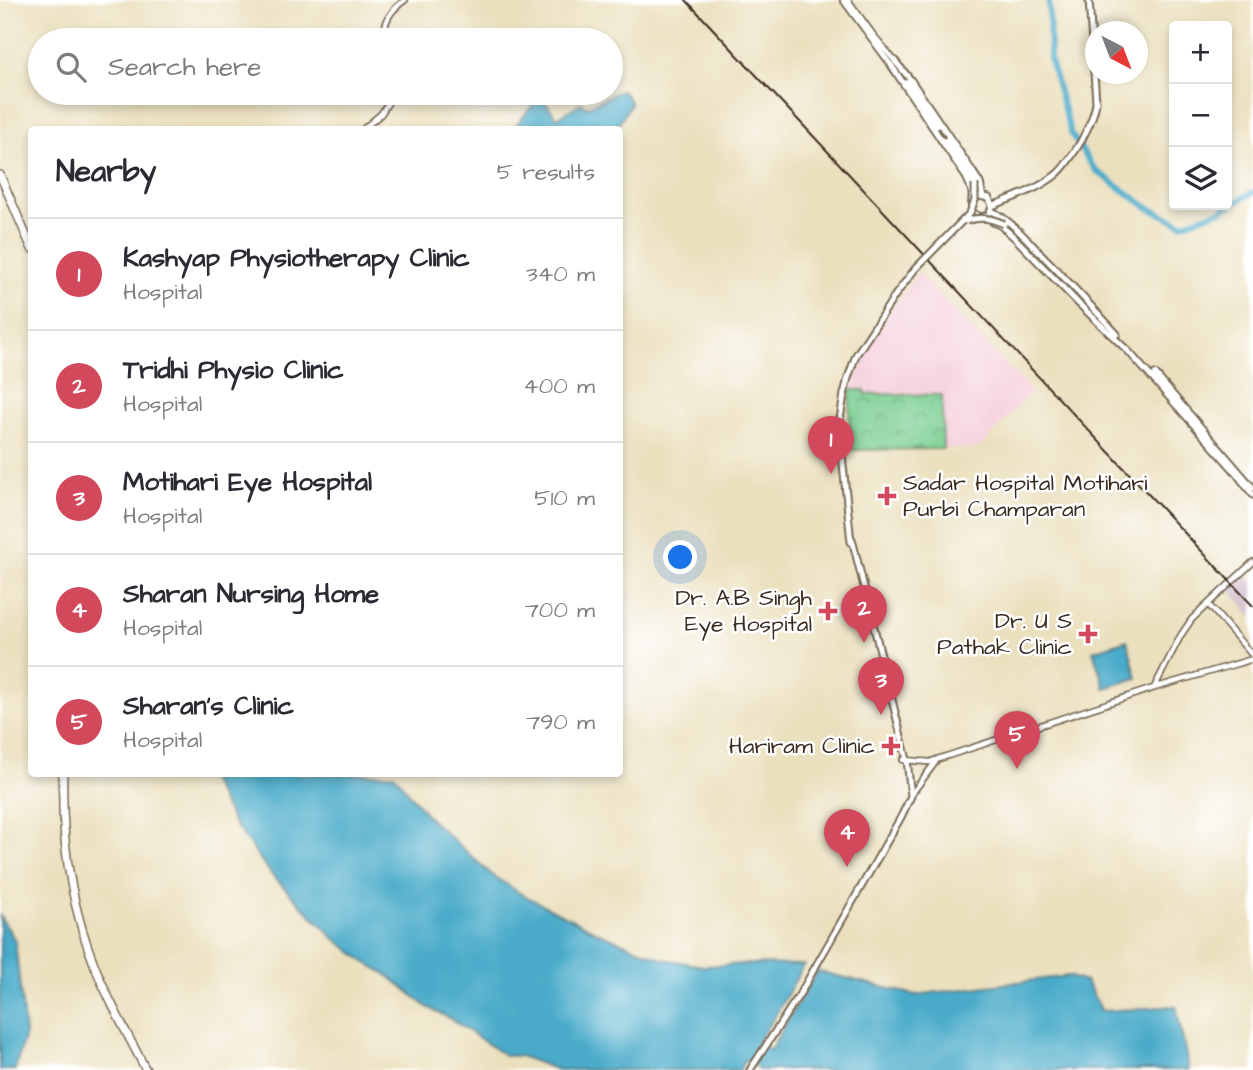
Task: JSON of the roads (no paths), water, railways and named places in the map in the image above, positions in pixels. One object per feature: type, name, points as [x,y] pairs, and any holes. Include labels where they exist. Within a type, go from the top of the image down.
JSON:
[{"type":"highway","points":[[0,175],[28,240]]},
{"type":"highway","points":[[63,777],[68,864],[80,920],[101,980],[146,1070]]},
{"type":"main road","points":[[983,217],[989,215],[992,208],[1056,175],[1082,140],[1096,102],[1089,0]]},
{"type":"main road","points":[[750,1070],[801,992],[911,796],[852,539],[839,426],[844,394],[856,355],[915,269],[963,222],[973,208],[976,196],[975,184],[970,174],[893,63]]},
{"type":"main road","points":[[893,63],[971,169],[984,196]]},
{"type":"main road","points":[[893,63],[966,177],[975,216],[1000,225],[1103,322]]},
{"type":"main road","points":[[973,200],[979,196],[989,198],[992,208],[1019,231],[1103,322],[1253,495]]},
{"type":"main road","points":[[963,222],[974,218],[987,218],[1004,224],[1170,391],[1253,488]]},
{"type":"street","points":[[384,28],[395,9],[405,0]]},
{"type":"street","points":[[845,0],[893,63]]},
{"type":"street","points":[[367,126],[381,114],[387,105]]},
{"type":"street","points":[[1154,688],[1192,619],[1253,562]]},
{"type":"street","points":[[905,762],[938,760],[1253,657],[1208,604]]},
{"type":"street","points":[[911,796],[938,760]]},
{"type":"water","points":[[623,91],[631,103],[618,126],[515,126],[533,105],[547,105],[557,118],[578,105],[623,105]]},
{"type":"water","points":[[1127,640],[1137,678],[1105,688],[1093,651]]},
{"type":"water","points":[[209,777],[396,777],[429,818],[492,875],[523,895],[599,933],[663,959],[703,966],[804,965],[757,1042],[770,1050],[817,971],[915,995],[1068,976],[1086,982],[1102,1011],[1176,1006],[1189,1070],[758,1070],[744,1060],[740,1070],[558,1070],[520,1056],[504,1055],[451,1019],[427,1007],[389,976],[365,962],[333,937],[272,875],[233,822]]},
{"type":"water","points":[[0,916],[15,940],[25,1034],[15,1070],[0,1070]]},
{"type":"waterway","points":[[1049,0],[1050,59],[1071,134],[1095,170],[1149,208],[1182,224],[1222,210],[1253,192]]},
{"type":"railway","points":[[686,0],[1253,606]]},
{"type":"place","name":"Kashyap Physiotherapy Clinic","points":[[831,474]]},
{"type":"place","name":"Sadar Hospital Motihari Purbi Champaran","points":[[887,496]]},
{"type":"place","name":"Dr. A.B Singh Eye Hospital","points":[[828,611]]},
{"type":"place","name":"Dr. U S Pathak Clinic","points":[[1088,634]]},
{"type":"place","name":"Tridhi Physio Clinic","points":[[864,643]]},
{"type":"place","name":"Motihari Eye Hospital","points":[[881,715]]},
{"type":"place","name":"Hariram Clinic","points":[[891,746]]},
{"type":"place","name":"Sharan's Clinic","points":[[1017,769]]},
{"type":"place","name":"Sharan Nursing Home","points":[[847,867]]}]
